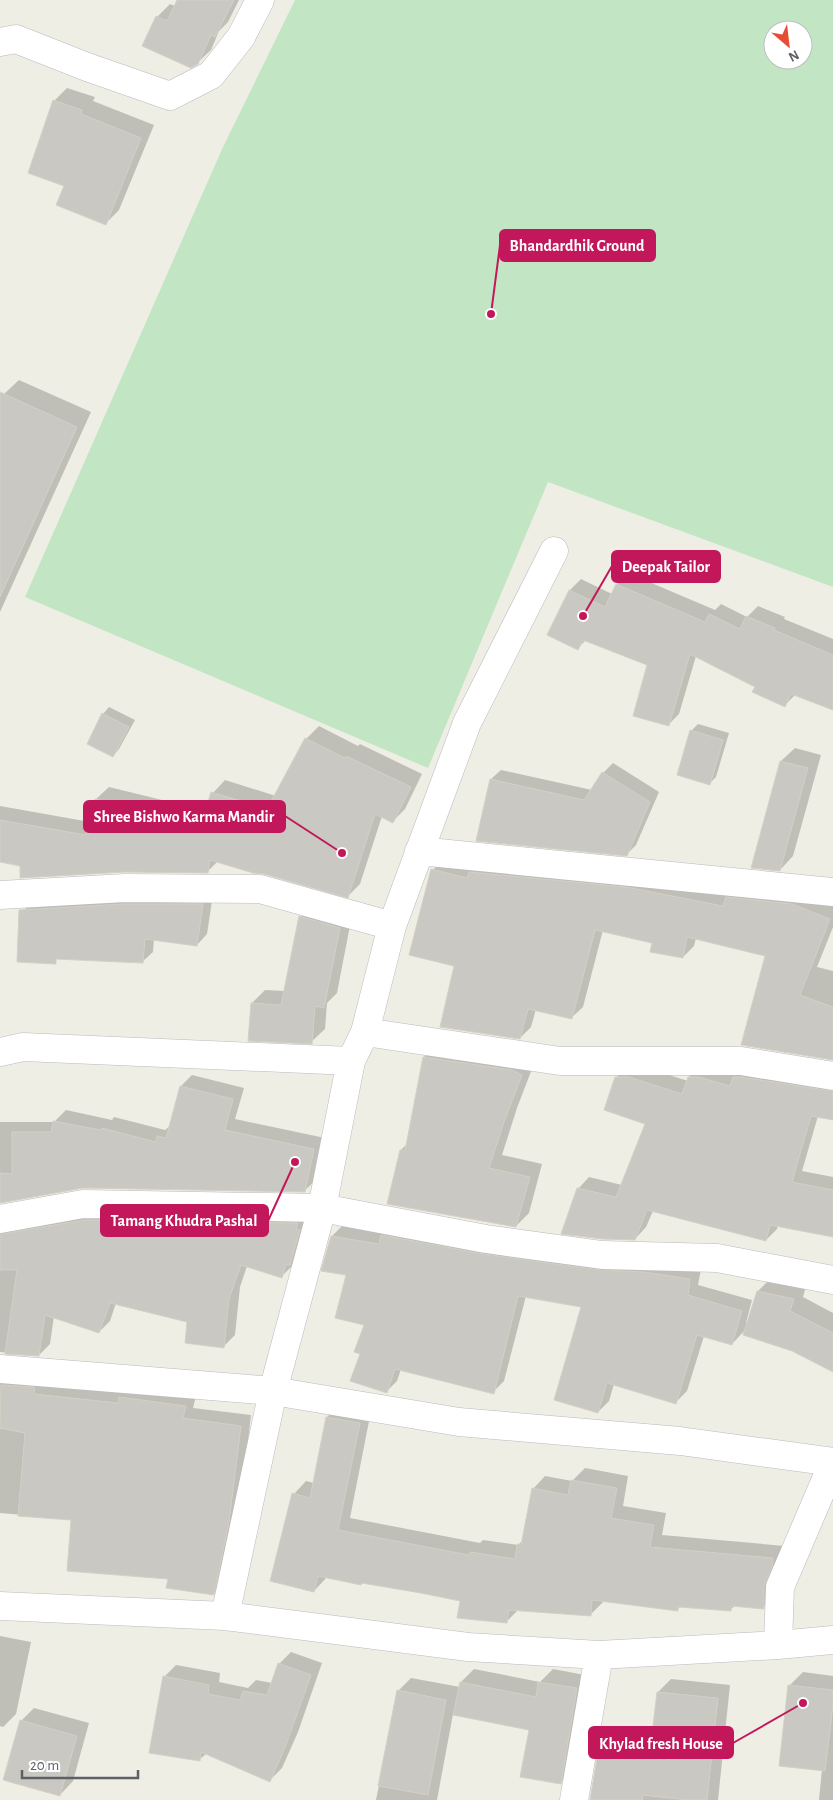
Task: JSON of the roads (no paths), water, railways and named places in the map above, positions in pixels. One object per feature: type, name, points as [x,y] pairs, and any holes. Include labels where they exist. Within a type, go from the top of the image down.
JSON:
[{"type":"street","points":[[0,42],[16,39],[87,67],[170,96],[211,76],[241,37],[260,0]]},
{"type":"street","points":[[225,1616],[272,1391],[322,1208],[351,1061],[365,1032],[392,926],[467,724],[554,551]]},
{"type":"street","points":[[419,852],[833,892]]},
{"type":"street","points":[[0,895],[125,888],[260,889],[392,926]]},
{"type":"street","points":[[365,1032],[560,1061],[741,1061],[833,1076]]},
{"type":"street","points":[[0,1052],[24,1047],[351,1061]]},
{"type":"street","points":[[0,1219],[83,1204],[322,1208],[505,1242],[602,1255],[717,1258],[833,1280]]},
{"type":"street","points":[[0,1369],[272,1391],[459,1422],[680,1441],[833,1462],[780,1586],[778,1645]]},
{"type":"street","points":[[0,1606],[225,1616],[468,1646],[599,1655],[833,1640]]},
{"type":"street","points":[[574,1800],[599,1655]]},
{"type":"place","name":"Bhandardhik Ground","points":[[491,314]]},
{"type":"place","name":"Deepak Tailor","points":[[583,616]]},
{"type":"place","name":"Shree Bishwo Karma Mandir","points":[[342,853]]},
{"type":"place","name":"Tamang Khudra Pashal","points":[[295,1162]]},
{"type":"place","name":"Khylad fresh House","points":[[803,1703]]}]
